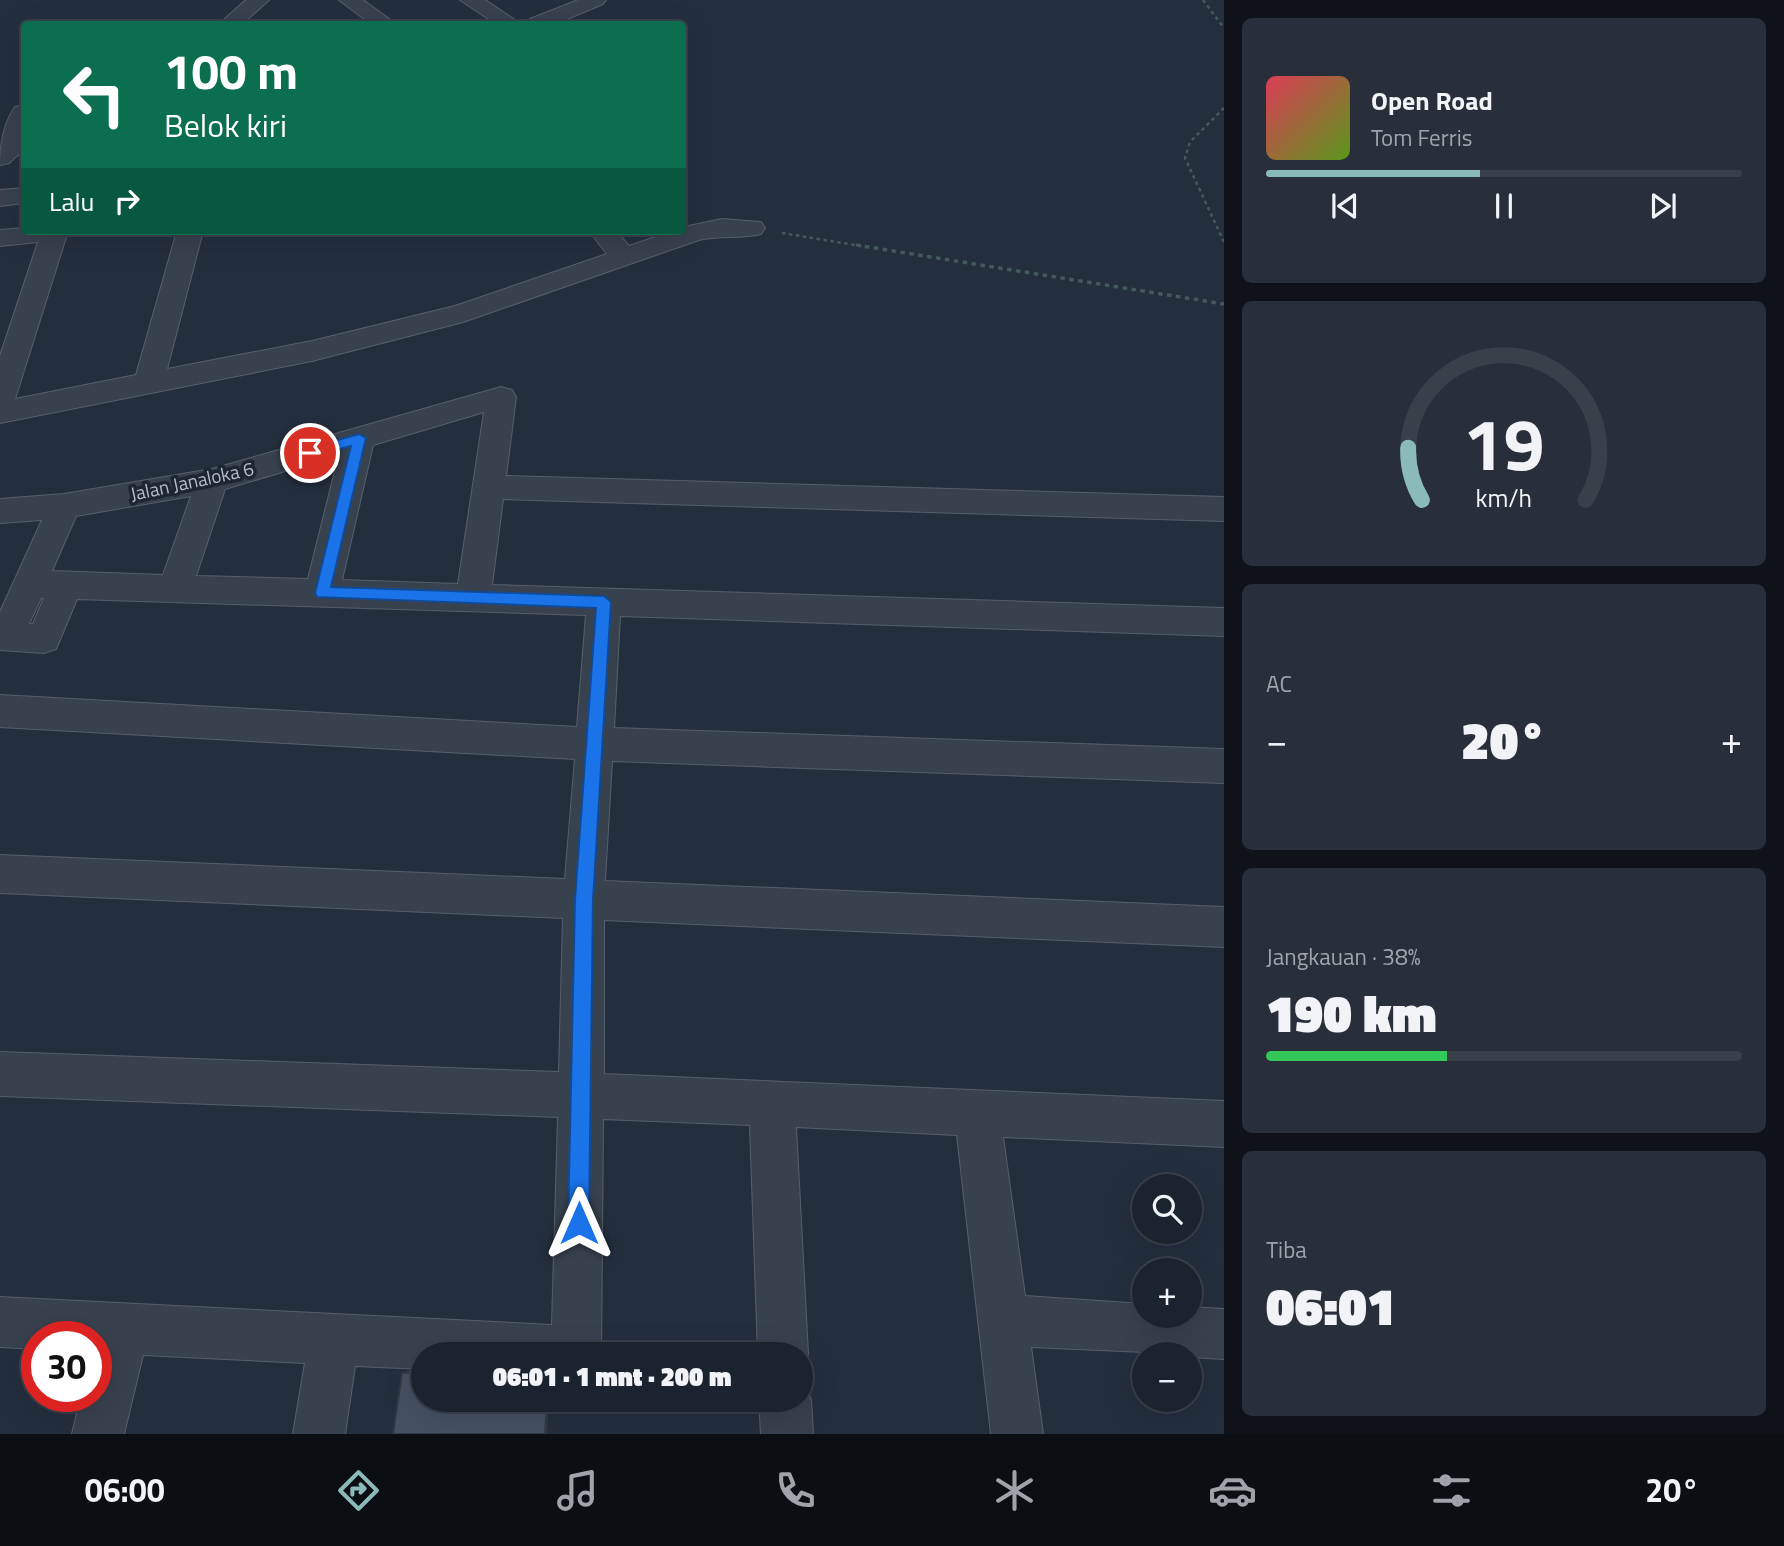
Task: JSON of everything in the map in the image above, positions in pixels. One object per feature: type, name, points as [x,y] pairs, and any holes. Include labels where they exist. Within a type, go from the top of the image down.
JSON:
[{"type":"street","points":[[349,0],[380,21]]},
{"type":"street","points":[[470,0],[505,21]]},
{"type":"street","points":[[545,21],[596,0]]},
{"type":"street","points":[[234,21],[258,8]]},
{"type":"street","points":[[0,158],[10,151],[16,113]]},
{"type":"street","points":[[0,198],[21,197]]},
{"type":"street","points":[[0,412],[312,351],[463,313],[707,229],[752,228]]},
{"type":"street","points":[[0,237],[22,235]]},
{"type":"street","points":[[0,400],[54,235]]},
{"type":"street","points":[[149,383],[189,235]]},
{"type":"street","points":[[604,235],[624,258]]},
{"type":"street","points":[[0,312],[30,309]]},
{"type":"street","points":[[473,598],[501,397]]},
{"type":"street","name":"Jalan Janaloka 6","points":[[0,511],[64,506],[212,481],[501,397]]},
{"type":"street","points":[[322,593],[359,438]]},
{"type":"street","points":[[176,588],[212,481]]},
{"type":"street","points":[[488,487],[1224,509]]},
{"type":"street","points":[[64,506],[6,638],[44,639],[66,584]]},
{"type":"street","points":[[30,583],[1224,622]]},
{"type":"street","points":[[0,1322],[577,1352],[584,900],[604,602]]},
{"type":"street","points":[[0,710],[596,744],[1224,766]]},
{"type":"street","points":[[0,874],[1224,927]]},
{"type":"street","points":[[0,1074],[580,1095],[1224,1124]]},
{"type":"street","points":[[772,1104],[782,1342]]},
{"type":"street","points":[[977,1113],[1017,1434]]},
{"type":"street","points":[[1003,1320],[1224,1334]]},
{"type":"street","points":[[98,1434],[124,1328]]},
{"type":"street","points":[[319,1434],[334,1339]]},
{"type":"street","points":[[786,1412],[787,1434]]},
{"type":"path","points":[[1203,0],[1224,27]]},
{"type":"path","points":[[1224,108],[1190,142],[1185,158],[1224,242]]},
{"type":"path","points":[[752,228],[1224,304]]},
{"type":"building","points":[[402,1373],[411,1373],[411,1412],[547,1412],[545,1434],[393,1434]]},
{"type":"route","points":[[310,453],[359,438],[322,593],[604,602],[584,900],[579,1223]]}]
